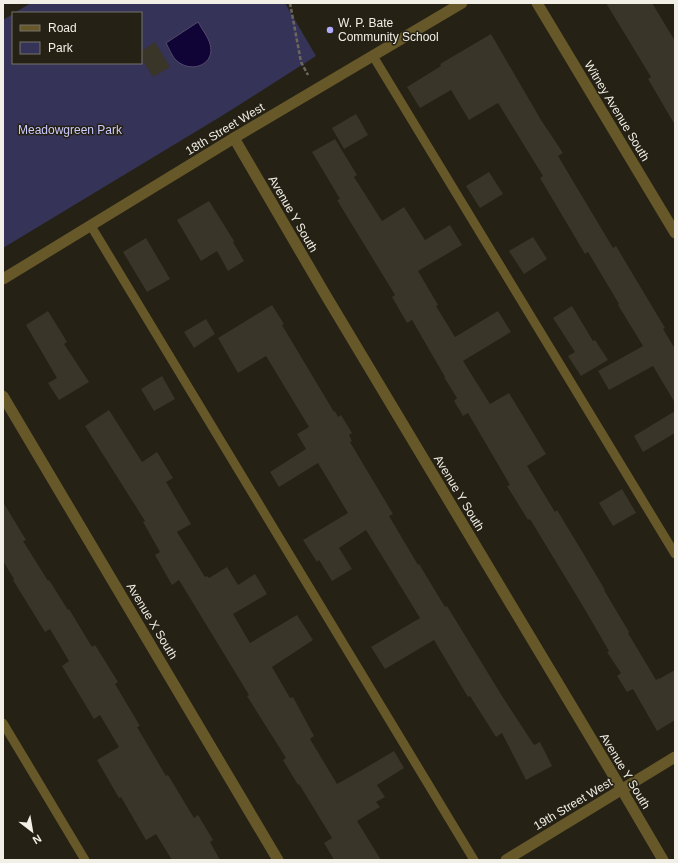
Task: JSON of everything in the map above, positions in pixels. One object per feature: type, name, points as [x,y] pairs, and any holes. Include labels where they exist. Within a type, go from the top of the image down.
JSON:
[{"type":"street","name":"18th Street West","points":[[3,279],[234,138],[462,3]]},
{"type":"street","name":"Witney Avenue South","points":[[537,3],[675,234]]},
{"type":"street","name":"Avenue Y South","points":[[234,138],[325,294],[663,860]]},
{"type":"street","name":"Avenue X South","points":[[3,396],[278,860]]},
{"type":"street","name":"19th Street West","points":[[506,860],[675,758]]},
{"type":"lane","points":[[373,56],[675,554]]},
{"type":"lane","points":[[91,226],[474,860]]},
{"type":"lane","points":[[3,724],[85,860]]},
{"type":"path","points":[[290,3],[301,62],[304,69]]},
{"type":"green space","name":"Meadowgreen Park","points":[[31,3],[285,3],[316,56],[220,117],[3,248],[3,20],[12,15],[12,64],[142,64],[142,12],[16,12]]},
{"type":"shaded area","points":[[198,22],[209,41],[211,51],[206,62],[196,67],[189,67],[183,65],[175,59],[166,43]]},
{"type":"building","points":[[606,3],[652,3],[675,41],[675,125],[648,79],[651,77]]},
{"type":"building","points":[[491,34],[541,120],[563,153],[558,156],[613,248],[616,246],[665,328],[663,329],[675,349],[675,403],[653,366],[609,390],[598,371],[643,346],[588,252],[585,254],[540,178],[543,176],[498,103],[469,120],[451,90],[420,108],[407,87],[441,66],[440,64]]},
{"type":"building","points":[[155,42],[170,67],[153,77],[142,60],[142,50]]},
{"type":"building","points":[[356,114],[368,135],[344,149],[332,128]]},
{"type":"building","points":[[335,139],[357,175],[354,177],[382,221],[404,207],[425,240],[450,225],[462,245],[418,271],[438,305],[436,306],[455,337],[498,311],[511,332],[463,361],[490,404],[509,393],[546,454],[527,466],[555,512],[557,510],[583,553],[656,680],[675,670],[675,720],[657,731],[633,689],[627,692],[617,676],[621,673],[607,652],[609,651],[584,608],[530,519],[528,520],[507,486],[510,485],[468,413],[463,416],[454,401],[457,398],[412,320],[407,323],[392,297],[395,295],[337,200],[340,199],[312,152]]},
{"type":"building","points":[[489,172],[503,194],[480,208],[466,186]]},
{"type":"building","points":[[209,201],[234,241],[233,242],[244,261],[228,271],[217,251],[201,261],[177,220]]},
{"type":"building","points":[[533,237],[547,259],[524,274],[509,251]]},
{"type":"building","points":[[146,238],[170,279],[147,292],[123,252]]},
{"type":"building","points":[[272,305],[284,324],[282,325],[334,412],[335,411],[338,417],[341,415],[352,433],[349,435],[352,441],[350,442],[393,514],[389,516],[418,565],[419,564],[445,607],[447,606],[534,745],[540,742],[552,766],[526,780],[502,733],[496,737],[470,696],[468,697],[434,640],[385,669],[371,647],[420,618],[366,530],[339,548],[352,569],[332,581],[319,560],[317,562],[303,540],[348,513],[318,463],[279,487],[270,472],[306,449],[297,434],[309,427],[266,356],[238,373],[218,338]]},
{"type":"building","points":[[572,306],[593,341],[595,340],[608,360],[581,376],[568,356],[575,352],[553,318]]},
{"type":"building","points":[[48,311],[67,342],[64,344],[89,382],[59,400],[48,383],[57,378],[26,325]]},
{"type":"building","points":[[206,319],[215,334],[194,348],[184,332]]},
{"type":"building","points":[[162,376],[175,399],[154,411],[141,389]]},
{"type":"building","points":[[109,410],[142,462],[157,452],[173,478],[166,482],[191,524],[177,532],[205,577],[207,576],[209,578],[227,567],[238,585],[255,574],[267,594],[233,614],[250,643],[297,615],[313,640],[272,667],[290,698],[293,697],[314,736],[310,739],[337,784],[394,751],[404,768],[377,785],[385,797],[376,802],[380,807],[357,821],[381,860],[334,860],[324,843],[332,838],[283,760],[286,758],[247,696],[249,695],[179,580],[172,585],[155,555],[160,552],[143,522],[145,521],[85,426]]},
{"type":"building","points":[[675,411],[675,433],[643,452],[634,436]]},
{"type":"building","points":[[622,489],[636,513],[613,526],[599,503]]},
{"type":"building","points":[[3,502],[26,540],[23,541],[48,581],[49,580],[68,610],[69,609],[92,647],[95,645],[118,682],[115,684],[140,726],[137,727],[166,776],[168,775],[194,818],[198,815],[213,840],[210,842],[220,860],[172,860],[156,834],[146,840],[121,797],[119,798],[97,760],[119,747],[100,715],[94,719],[62,666],[69,661],[50,629],[45,632],[3,561]]},
{"type":"place","name":"W. P. Bate Community School","points":[[330,30]]}]
